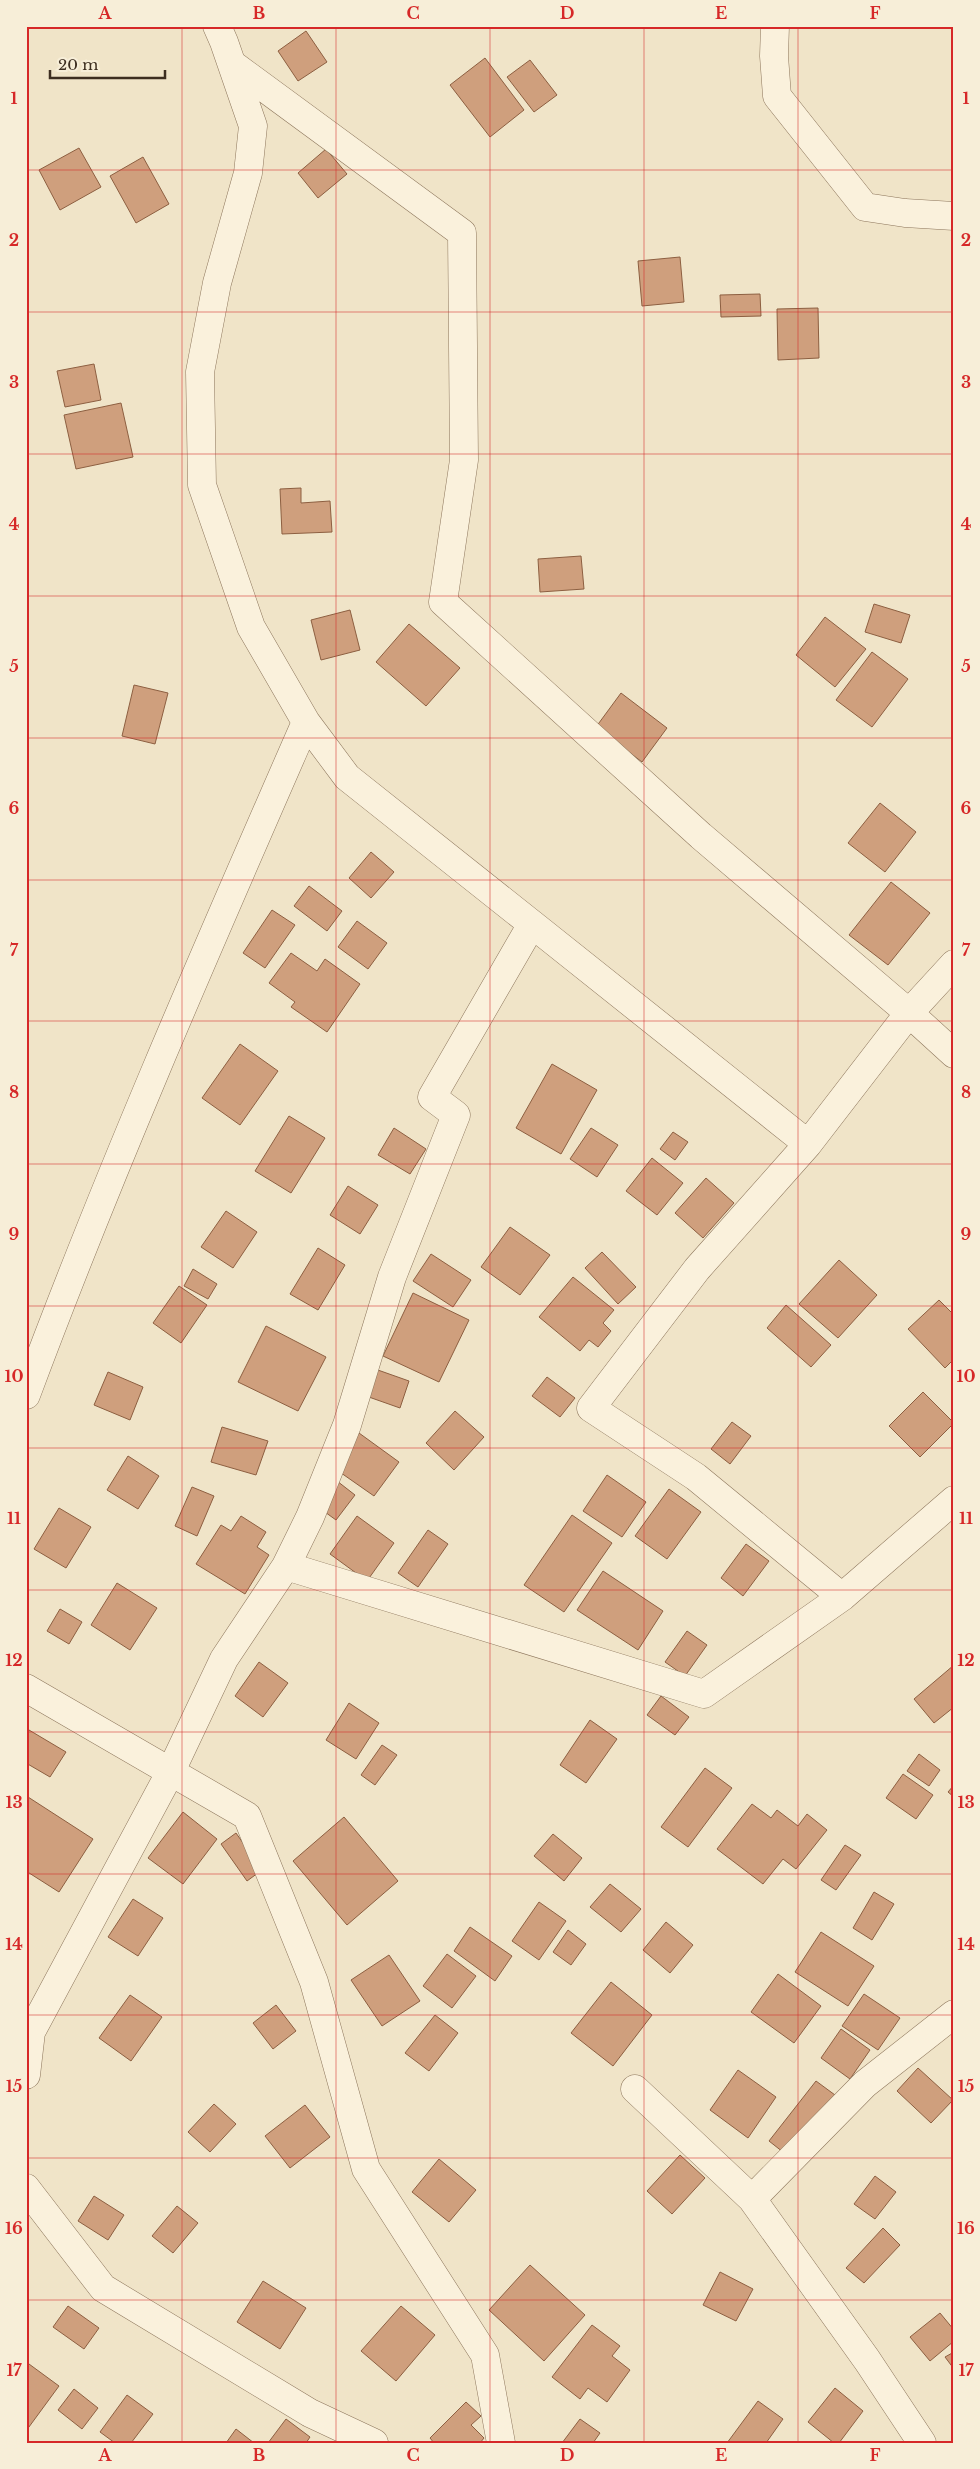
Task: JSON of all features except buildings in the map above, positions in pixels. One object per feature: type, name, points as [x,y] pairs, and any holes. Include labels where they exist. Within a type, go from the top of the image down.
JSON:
[{"type":"street","points":[[217,26],[253,126],[248,173],[217,283],[200,372],[202,485],[251,627],[306,722],[347,777],[808,1144]]},
{"type":"street","points":[[774,26],[774,56],[778,96],[866,208],[954,216]]},
{"type":"street","points":[[232,64],[462,233],[464,460],[443,602],[701,836],[909,1013],[954,1054]]},
{"type":"street","points":[[26,1395],[59,1308],[207,948],[306,722]]},
{"type":"street","points":[[26,2075],[31,2032],[171,1771],[224,1659],[286,1566],[310,1517],[347,1424],[392,1277],[456,1115],[432,1097],[532,924]]},
{"type":"street","points":[[842,1597],[696,1477],[591,1408],[697,1269],[808,1144],[909,1013],[954,964]]},
{"type":"street","points":[[286,1566],[704,1694],[842,1597],[954,1500]]},
{"type":"street","points":[[26,1688],[247,1816],[314,1982],[366,2170],[485,2355],[501,2443]]},
{"type":"street","points":[[752,2200],[865,2084],[954,2014]]},
{"type":"street","points":[[635,2090],[752,2200],[867,2360],[922,2443]]},
{"type":"street","points":[[26,2188],[103,2288],[310,2413],[374,2443]]}]
